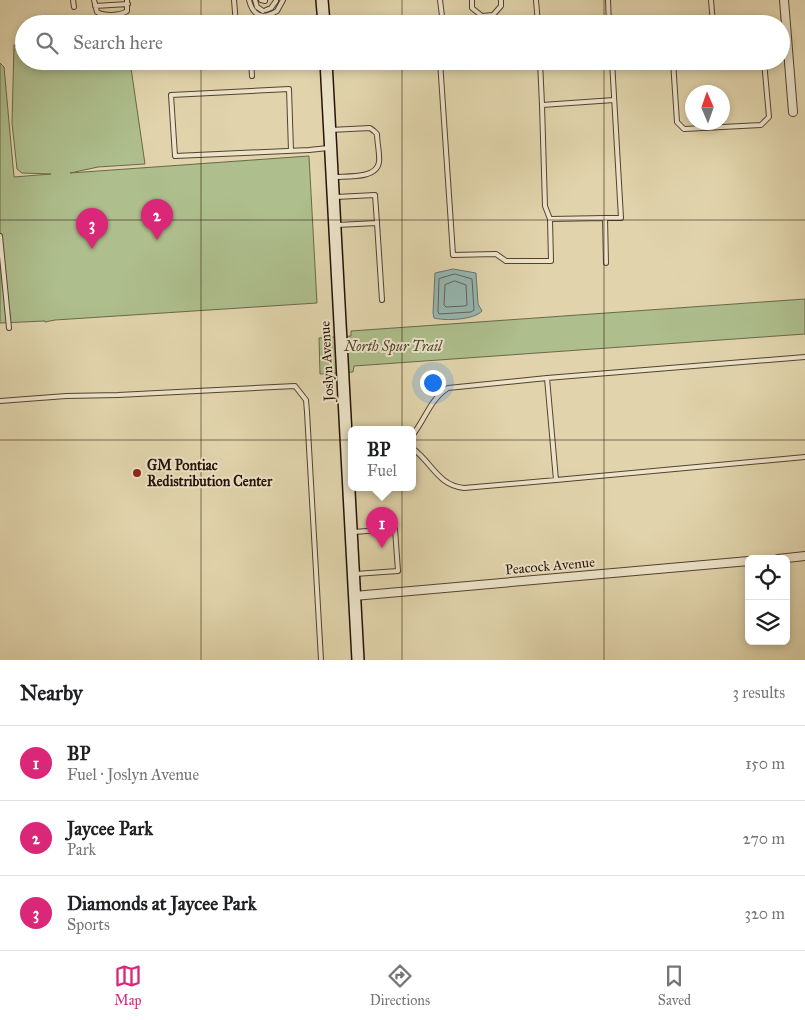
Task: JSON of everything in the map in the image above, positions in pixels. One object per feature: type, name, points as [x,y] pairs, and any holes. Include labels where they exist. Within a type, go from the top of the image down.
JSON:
[{"type":"main road","points":[[321,15],[322,0]]},
{"type":"main road","name":"Joslyn Avenue","points":[[327,70],[348,435]]},
{"type":"main road","name":"Joslyn Avenue","points":[[350,491],[350,532],[358,660]]},
{"type":"street","points":[[783,1],[784,15]]},
{"type":"street","points":[[788,70],[793,112]]},
{"type":"street","points":[[790,558],[805,556]]},
{"type":"street","name":"Peacock Avenue","points":[[354,596],[745,561]]},
{"type":"lane","points":[[73,0],[74,7]]},
{"type":"lane","points":[[94,0],[95,6],[97,12],[102,15],[123,14],[127,11],[128,2],[95,6]]},
{"type":"lane","points":[[234,0],[235,15]]},
{"type":"lane","points":[[249,0],[252,10],[258,15]]},
{"type":"lane","points":[[255,0],[257,7],[265,10],[271,8],[276,0]]},
{"type":"lane","points":[[264,1],[276,0]]},
{"type":"lane","points":[[267,15],[277,11],[283,0]]},
{"type":"lane","points":[[440,0],[442,15]]},
{"type":"lane","points":[[472,0],[472,8],[481,15]]},
{"type":"lane","points":[[493,15],[501,6],[501,0]]},
{"type":"lane","points":[[536,0],[537,15]]},
{"type":"lane","points":[[608,0],[609,15]]},
{"type":"lane","points":[[711,0],[712,15]]},
{"type":"lane","points":[[252,70],[252,76]]},
{"type":"lane","points":[[441,70],[453,255],[496,254],[506,261],[551,261],[550,219],[545,206],[540,70]]},
{"type":"lane","points":[[550,219],[621,218],[612,70]]},
{"type":"lane","points":[[674,70],[677,122],[684,129],[761,124],[769,117],[765,70]]},
{"type":"lane","points":[[291,150],[289,89],[171,95],[174,156],[291,150],[330,148]]},
{"type":"lane","points":[[542,105],[614,100]]},
{"type":"lane","points":[[330,130],[370,128],[377,134],[379,162],[377,169],[371,173],[332,177]]},
{"type":"lane","points":[[333,197],[375,195],[382,300]]},
{"type":"lane","points":[[605,218],[606,263]]},
{"type":"lane","points":[[335,226],[377,223]]},
{"type":"lane","points":[[0,236],[2,275],[9,328]]},
{"type":"lane","points":[[416,431],[433,401],[448,388],[805,357]]},
{"type":"lane","points":[[547,378],[556,480]]},
{"type":"lane","points":[[0,401],[66,396],[294,386],[306,400],[321,660]]},
{"type":"lane","points":[[416,452],[447,484],[464,488],[805,457]]},
{"type":"lane","points":[[350,532],[395,530],[398,571],[353,574]]},
{"type":"green space","points":[[15,45],[15,70],[131,70],[145,164],[98,167],[70,173],[309,156],[317,303],[45,322],[0,323],[0,63],[4,67],[14,177],[51,174],[22,173],[17,169],[12,123]]},
{"type":"green space","name":"North Spur Trail","points":[[805,299],[805,334],[354,366],[353,372],[320,374],[319,338],[351,336],[351,331]]},
{"type":"water","points":[[453,269],[476,273],[478,304],[482,311],[473,316],[459,319],[434,318],[435,273]]},
{"type":"place","name":"Jaycee Park","points":[[157,240]]},
{"type":"place","name":"Diamonds at Jaycee Park","points":[[92,249]]},
{"type":"place","name":"GM Pontiac Redistribution Center","points":[[137,473]]},
{"type":"place","name":"BP","points":[[382,548]]}]
